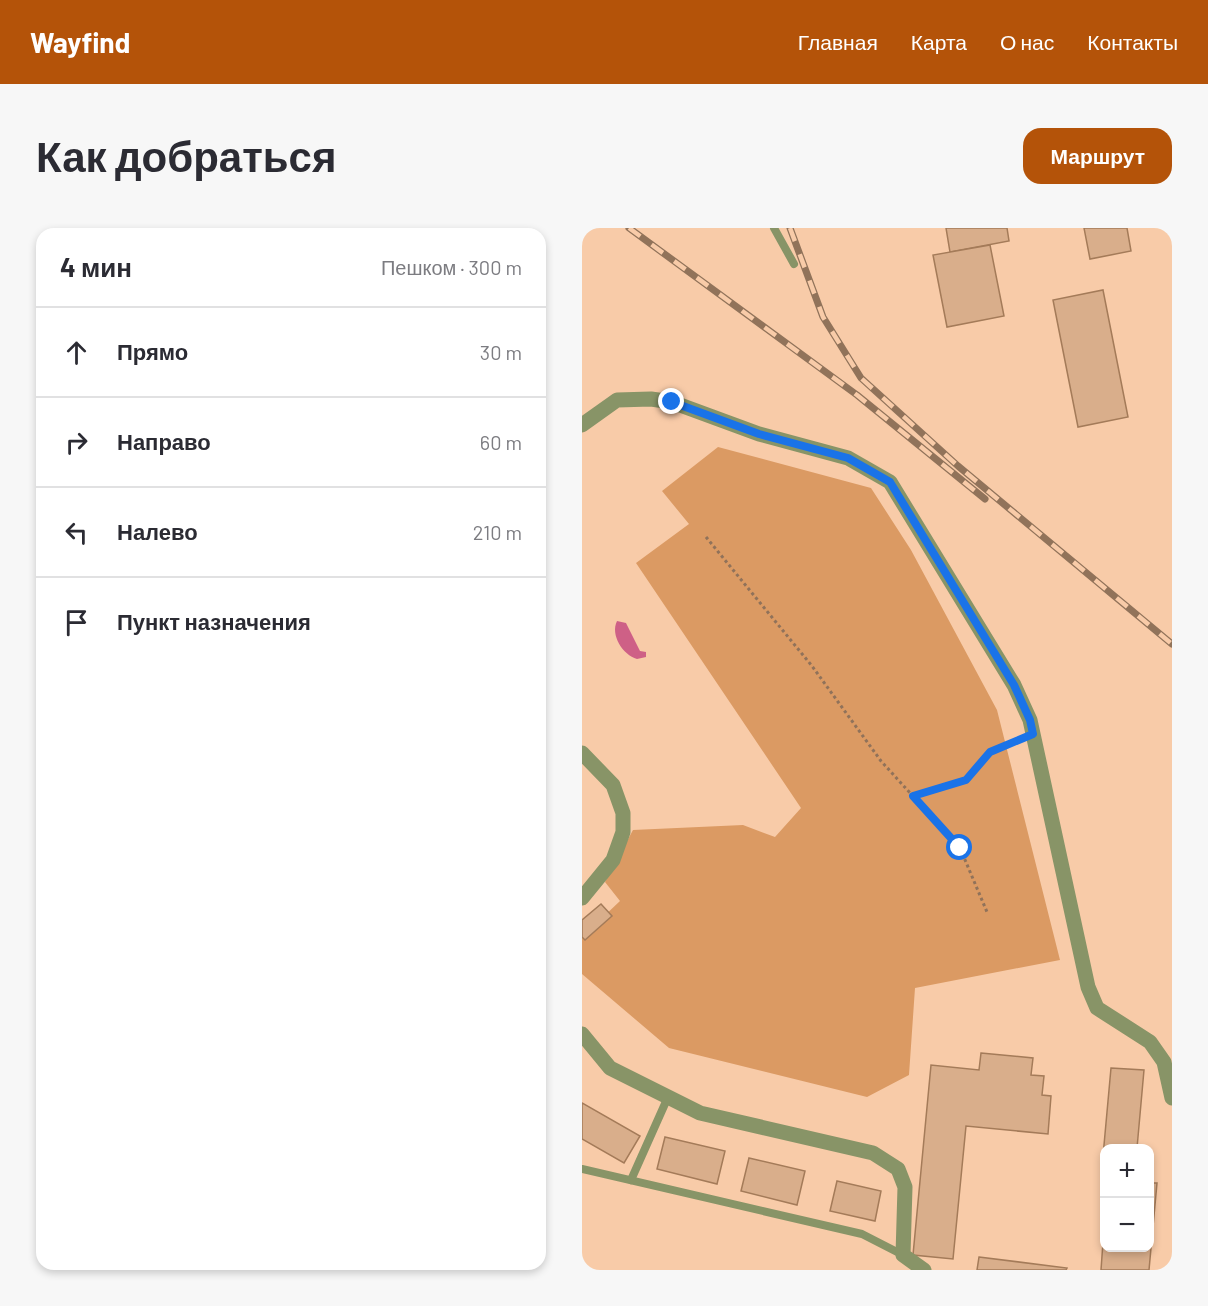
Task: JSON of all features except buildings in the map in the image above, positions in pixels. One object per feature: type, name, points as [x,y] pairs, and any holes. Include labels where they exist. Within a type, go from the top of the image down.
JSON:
[{"type":"street","points":[[583,422],[617,400],[651,399],[672,402],[759,434],[848,458],[890,482],[1014,685],[1030,720],[1088,987],[1097,1008],[1150,1042],[1164,1062],[1172,1098]]},
{"type":"street","points":[[582,753],[613,785],[623,813],[623,832],[613,860],[582,898]]},
{"type":"street","points":[[582,1034],[610,1068],[700,1113],[873,1153],[898,1169],[905,1187],[903,1256],[924,1270]]},
{"type":"lane","points":[[774,228],[794,264]]},
{"type":"lane","points":[[631,1180],[668,1097]]},
{"type":"lane","points":[[582,1169],[862,1234],[903,1256]]},
{"type":"path","points":[[706,537],[812,666],[882,761],[960,848],[987,912]]},
{"type":"path","points":[[913,796],[966,780],[990,752],[1033,734]]},
{"type":"shaded area","points":[[718,447],[871,488],[911,550],[997,710],[1060,960],[915,988],[909,1075],[867,1097],[669,1048],[582,974],[582,937],[620,901],[605,882],[633,830],[743,825],[775,837],[801,808],[636,563],[689,524],[662,491]]},
{"type":"shaded area","points":[[617,621],[626,623],[640,651],[646,652],[646,657],[637,659],[623,649],[615,632]]},
{"type":"railway","points":[[629,228],[857,395],[985,499]]},
{"type":"railway","points":[[790,228],[823,317],[861,378],[958,466],[1172,644]]},
{"type":"route","points":[[672,402],[759,434],[848,458],[890,482],[1014,685],[1030,720],[1033,734],[990,752],[966,780],[913,796],[960,848]]}]
